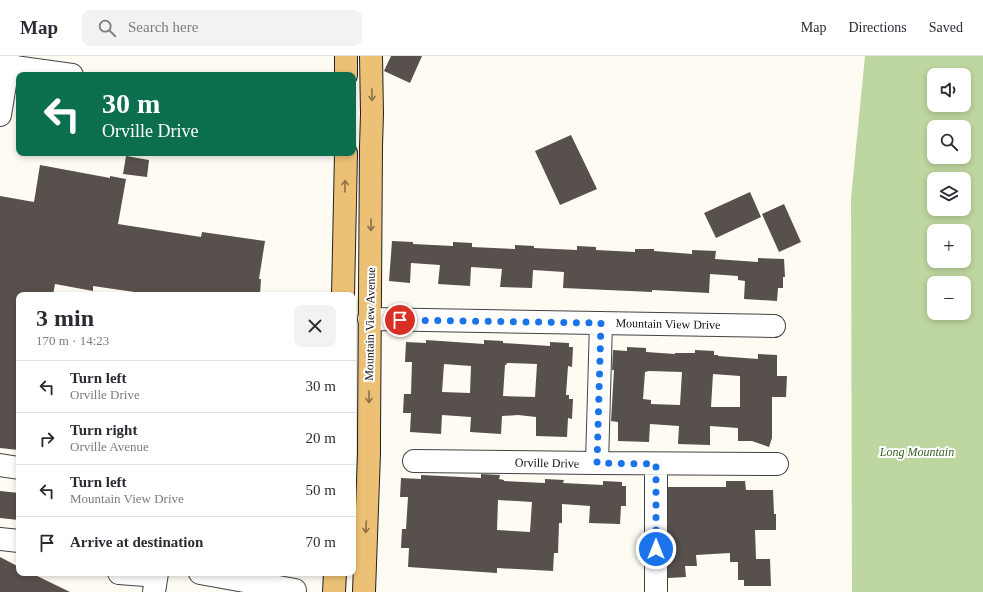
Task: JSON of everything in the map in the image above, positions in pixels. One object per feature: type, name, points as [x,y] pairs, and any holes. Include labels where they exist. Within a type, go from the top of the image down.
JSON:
[{"type":"main road","points":[[346,56],[346,72]]},
{"type":"main road","name":"Mountain View Avenue","points":[[364,592],[369,453],[361,435],[370,319],[362,146],[372,114],[371,56]]},
{"type":"main road","points":[[343,292],[346,156]]},
{"type":"main road","points":[[334,592],[335,576]]},
{"type":"street","points":[[0,115],[8,61],[58,72]]},
{"type":"street","name":"Mountain View Drive","points":[[370,319],[774,326]]},
{"type":"street","points":[[597,463],[601,323]]},
{"type":"street","name":"Orville Drive","points":[[414,461],[777,464]]},
{"type":"street","points":[[656,464],[656,592]]},
{"type":"street","points":[[0,465],[16,468]]},
{"type":"street","points":[[0,539],[16,541]]},
{"type":"street","points":[[154,592],[157,576]]},
{"type":"street","points":[[209,576],[237,586],[295,590]]},
{"type":"green space","name":"Long Mountain","points":[[865,56],[983,56],[983,592],[852,592],[851,198]]},
{"type":"building","points":[[391,56],[422,56],[410,83],[384,71]]},
{"type":"building","points":[[571,135],[597,189],[560,205],[535,151]]},
{"type":"building","points":[[126,156],[149,160],[147,177],[123,174]]},
{"type":"building","points":[[40,165],[110,178],[110,176],[126,179],[118,224],[201,237],[202,232],[265,241],[259,279],[261,279],[260,292],[134,292],[93,286],[93,291],[55,284],[54,292],[16,292],[16,450],[0,448],[0,196],[34,202]]},
{"type":"building","points":[[750,192],[761,217],[716,238],[704,213]]},
{"type":"building","points":[[784,204],[801,242],[779,252],[762,214]]},
{"type":"building","points":[[392,241],[413,242],[413,244],[453,246],[453,242],[472,243],[472,247],[515,249],[515,245],[534,246],[534,248],[577,250],[577,246],[596,247],[596,250],[635,252],[635,249],[654,249],[654,251],[692,254],[692,250],[716,251],[715,259],[758,262],[758,258],[784,259],[785,277],[783,277],[783,288],[778,288],[777,301],[744,299],[745,281],[738,280],[738,276],[710,274],[709,293],[652,290],[652,292],[563,288],[564,272],[533,270],[532,288],[500,287],[502,269],[471,267],[470,286],[438,284],[440,265],[411,263],[410,283],[389,281]]},
{"type":"building","points":[[426,340],[484,344],[484,340],[503,341],[503,343],[550,346],[550,342],[569,343],[569,347],[573,347],[572,367],[568,366],[566,395],[569,395],[569,399],[573,399],[572,419],[568,418],[567,437],[536,436],[536,417],[518,415],[502,416],[501,434],[470,432],[471,417],[442,415],[441,434],[410,432],[411,413],[403,413],[404,394],[411,394],[412,362],[405,362],[406,342],[426,343]],"holes":[[[507,363],[537,364],[535,397],[503,396],[505,365]],[[444,364],[471,366],[470,393],[442,392]]]},
{"type":"building","points":[[627,347],[646,348],[646,352],[675,354],[695,353],[695,350],[714,351],[714,355],[718,356],[758,359],[758,354],[777,355],[777,376],[787,376],[786,397],[772,397],[772,438],[769,447],[752,441],[738,441],[738,428],[710,426],[710,445],[678,444],[679,426],[650,424],[649,442],[618,441],[618,422],[611,421],[614,370],[612,370],[613,350],[627,351]],"holes":[[[645,372],[682,372],[680,405],[651,404],[651,400],[643,399]],[[713,374],[740,376],[740,407],[711,407]]]},
{"type":"building","points":[[481,474],[500,475],[499,479],[504,481],[545,483],[545,479],[564,480],[563,483],[603,485],[603,481],[622,482],[622,486],[626,486],[626,506],[621,506],[620,524],[589,523],[590,506],[562,504],[562,523],[559,523],[558,553],[554,553],[553,571],[497,568],[497,573],[408,567],[409,548],[401,548],[402,529],[406,529],[408,497],[400,497],[401,478],[421,479],[421,475],[481,478]],"holes":[[[498,500],[532,502],[530,532],[497,530]]]},
{"type":"building","points":[[726,481],[745,481],[746,490],[773,490],[776,530],[755,530],[756,559],[770,559],[771,586],[744,586],[744,580],[738,580],[738,562],[730,562],[730,553],[696,555],[697,566],[685,566],[686,577],[668,578],[668,487],[726,487]]},
{"type":"building","points":[[0,491],[16,493],[16,520],[0,518]]},
{"type":"building","points":[[0,557],[16,565],[16,576],[37,576],[70,592],[0,592]]},
{"type":"route","points":[[400,320],[601,323],[597,463],[656,464],[656,549]]}]
